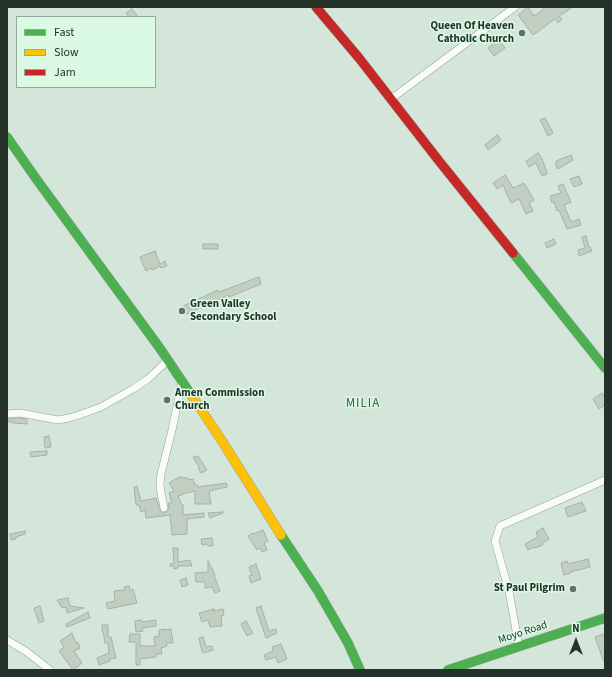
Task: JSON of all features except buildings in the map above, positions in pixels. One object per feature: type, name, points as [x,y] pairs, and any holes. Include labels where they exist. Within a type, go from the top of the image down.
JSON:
[{"type":"street","points":[[316,7],[359,58],[605,368]]},
{"type":"street","points":[[391,99],[515,7]]},
{"type":"street","points":[[7,137],[168,360],[222,441],[318,592],[348,643],[360,670]]},
{"type":"street","points":[[7,414],[20,413],[58,420],[79,415],[101,407],[133,389],[168,360]]},
{"type":"street","points":[[164,508],[160,484],[182,382]]},
{"type":"street","points":[[519,647],[509,591],[495,541],[500,526],[605,480]]},
{"type":"street","name":"Moyo Road","points":[[448,670],[462,668],[605,618]]},
{"type":"street","points":[[7,640],[27,652],[50,670]]},
{"type":"traffic: fast","points":[[7,137],[159,347],[192,396]]},
{"type":"traffic: fast","points":[[513,253],[605,368]]},
{"type":"traffic: fast","points":[[281,535],[318,591],[348,643],[360,670]]},
{"type":"traffic: fast","points":[[448,670],[605,618]]},
{"type":"traffic: slow","points":[[192,396],[281,535]]},
{"type":"traffic: jam","points":[[316,7],[359,58],[513,253]]},
{"type":"place","name":"Queen Of Heaven Catholic Church","points":[[522,33]]},
{"type":"place","name":"Green Valley Secondary School","points":[[182,311]]},
{"type":"place","name":"Amen Commission Church","points":[[167,400]]},
{"type":"place","name":"St Paul Pilgrim","points":[[573,589]]},
{"type":"district","name":"MILIA","points":[[363,404]]}]
